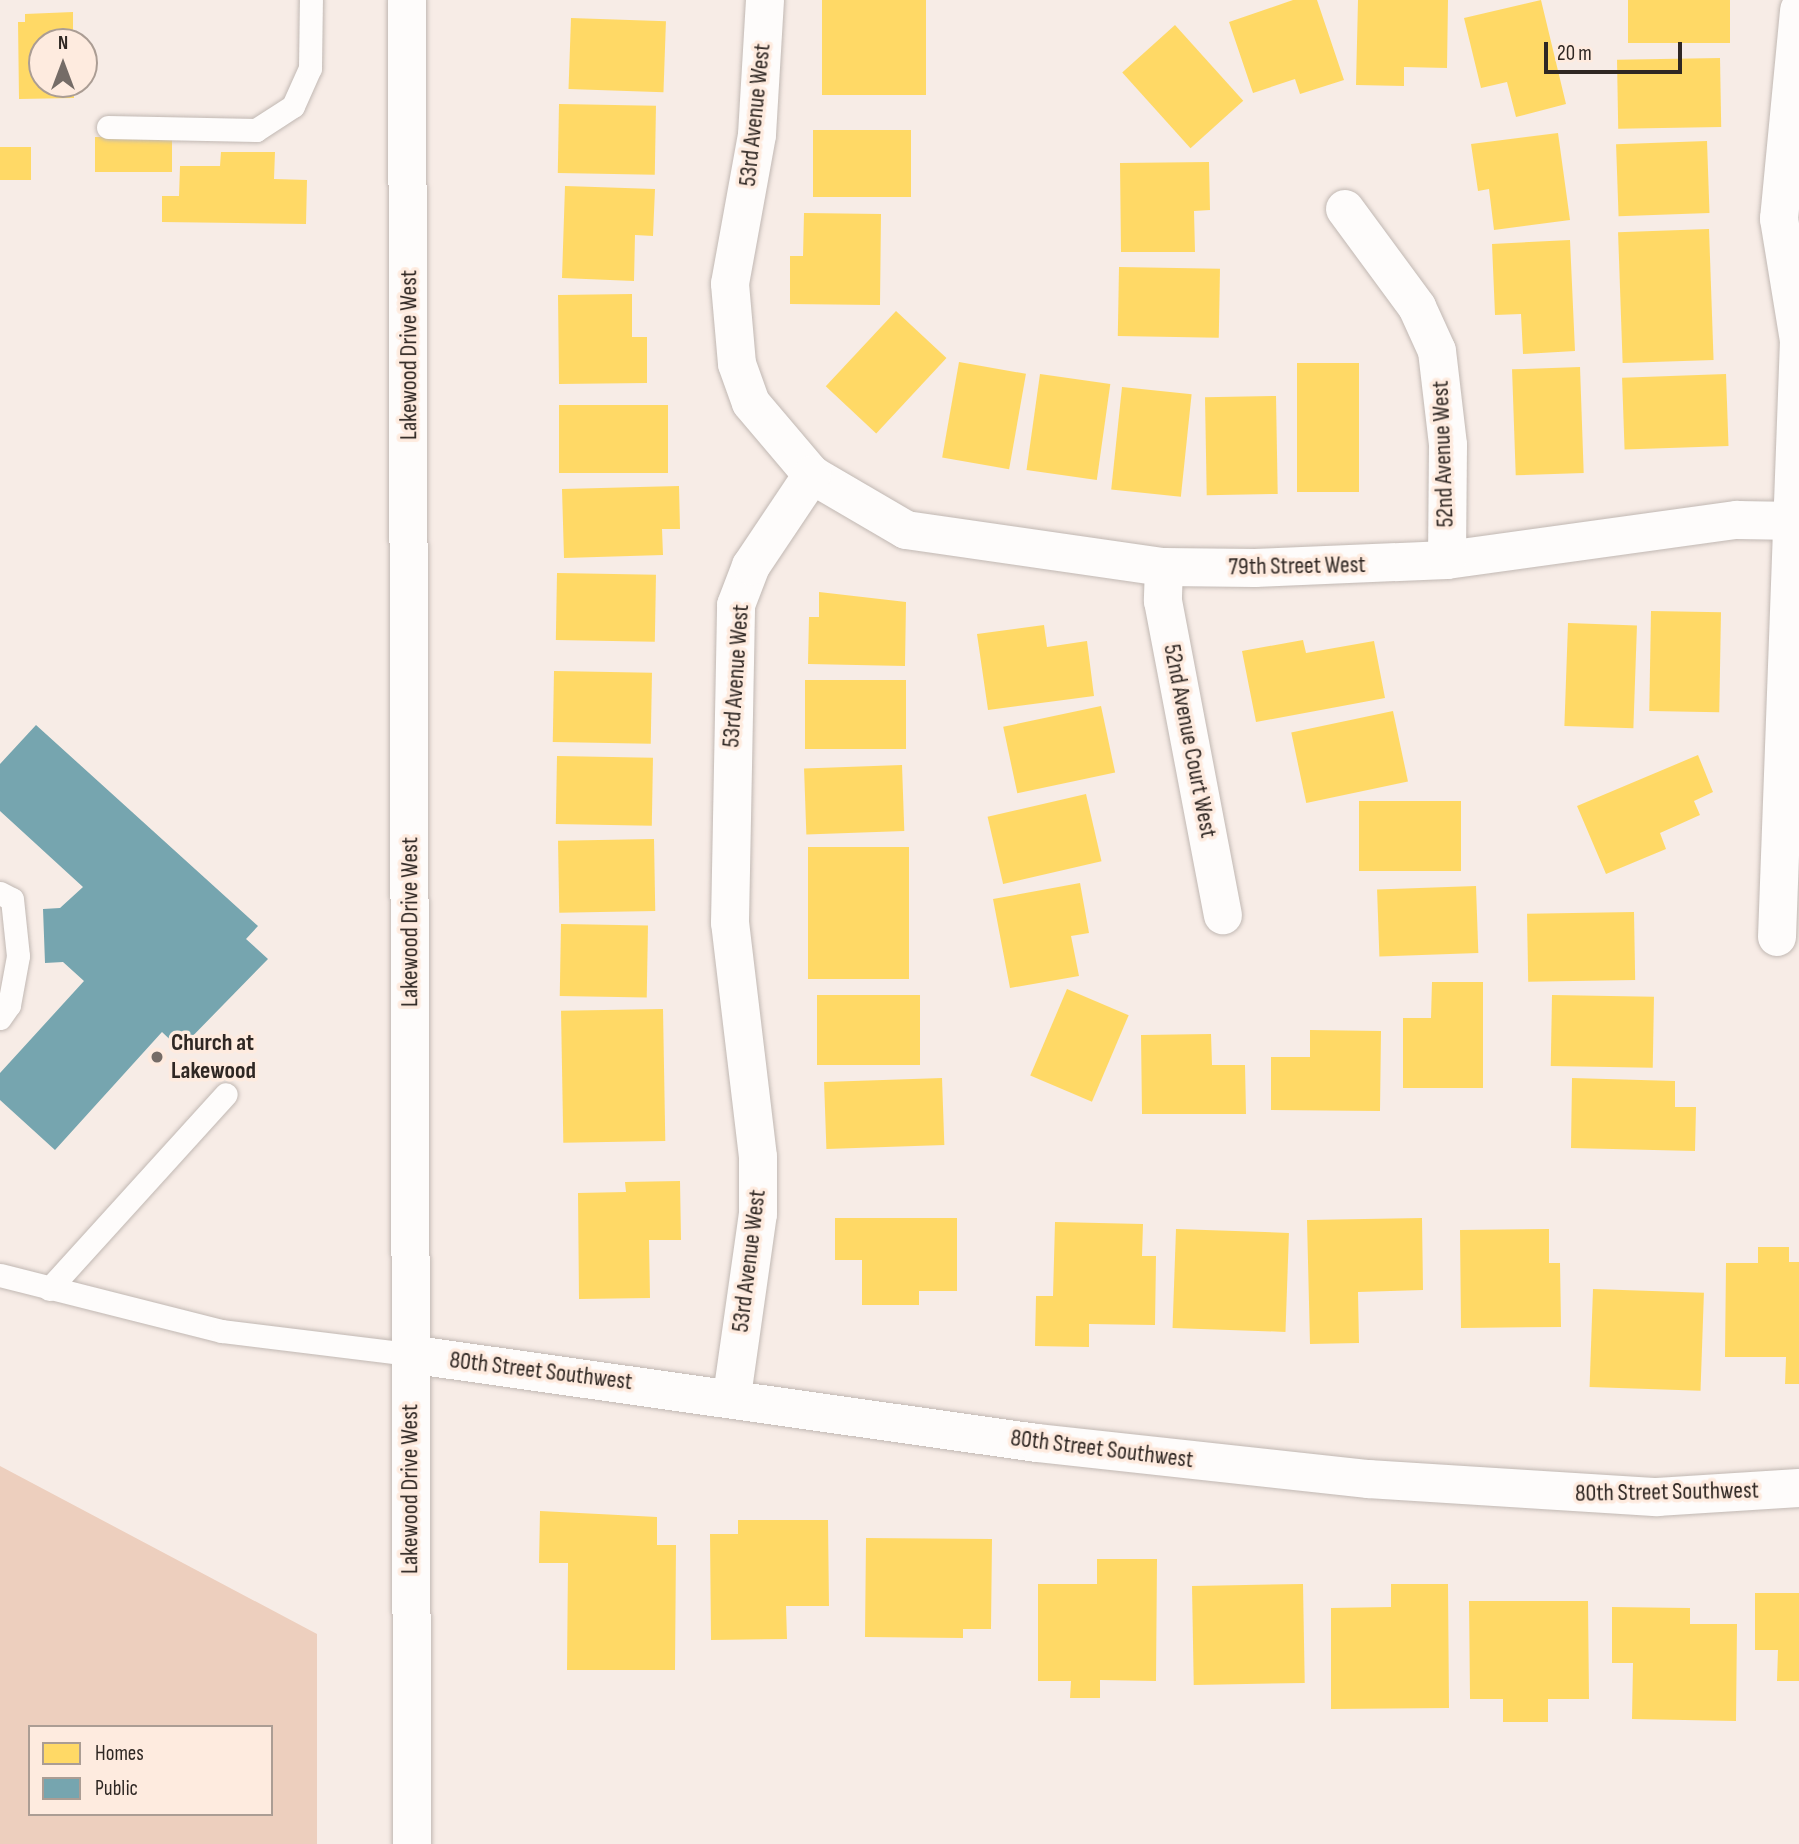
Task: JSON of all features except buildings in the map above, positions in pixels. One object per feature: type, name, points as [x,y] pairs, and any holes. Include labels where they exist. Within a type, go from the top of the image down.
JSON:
[{"type":"street","name":"Lakewood Drive West","points":[[407,0],[412,1844]]},
{"type":"street","name":"53rd Avenue West","points":[[732,1396],[758,1214],[758,1157],[730,923],[736,605],[751,566],[811,475],[751,403],[731,330],[734,248],[757,135],[765,0]]},
{"type":"street","points":[[1777,937],[1797,521],[1799,341],[1779,219],[1799,10]]},
{"type":"street","name":"52nd Avenue West","points":[[1345,209],[1417,307],[1437,351],[1448,445],[1447,560]]},
{"type":"street","name":"79th Street West","points":[[811,475],[906,530],[1164,567],[1447,560],[1737,520],[1797,521]]},
{"type":"street","name":"52nd Avenue Court West","points":[[1164,567],[1163,601],[1223,915]]},
{"type":"street","name":"80th Street Southwest","points":[[410,1354],[732,1396],[1037,1443],[1511,1492],[1657,1497],[1799,1488]]},
{"type":"lane","points":[[108,127],[256,130],[293,106],[310,68],[311,0]]},
{"type":"lane","points":[[0,893],[12,899],[18,956],[9,1005],[0,1018]]},
{"type":"lane","points":[[49,1289],[226,1094]]},
{"type":"lane","points":[[0,1275],[222,1331],[410,1354]]},
{"type":"shaded area","points":[[0,1466],[317,1634],[317,1844],[0,1844]]},
{"type":"place","name":"Church at Lakewood","points":[[157,1057]]}]
